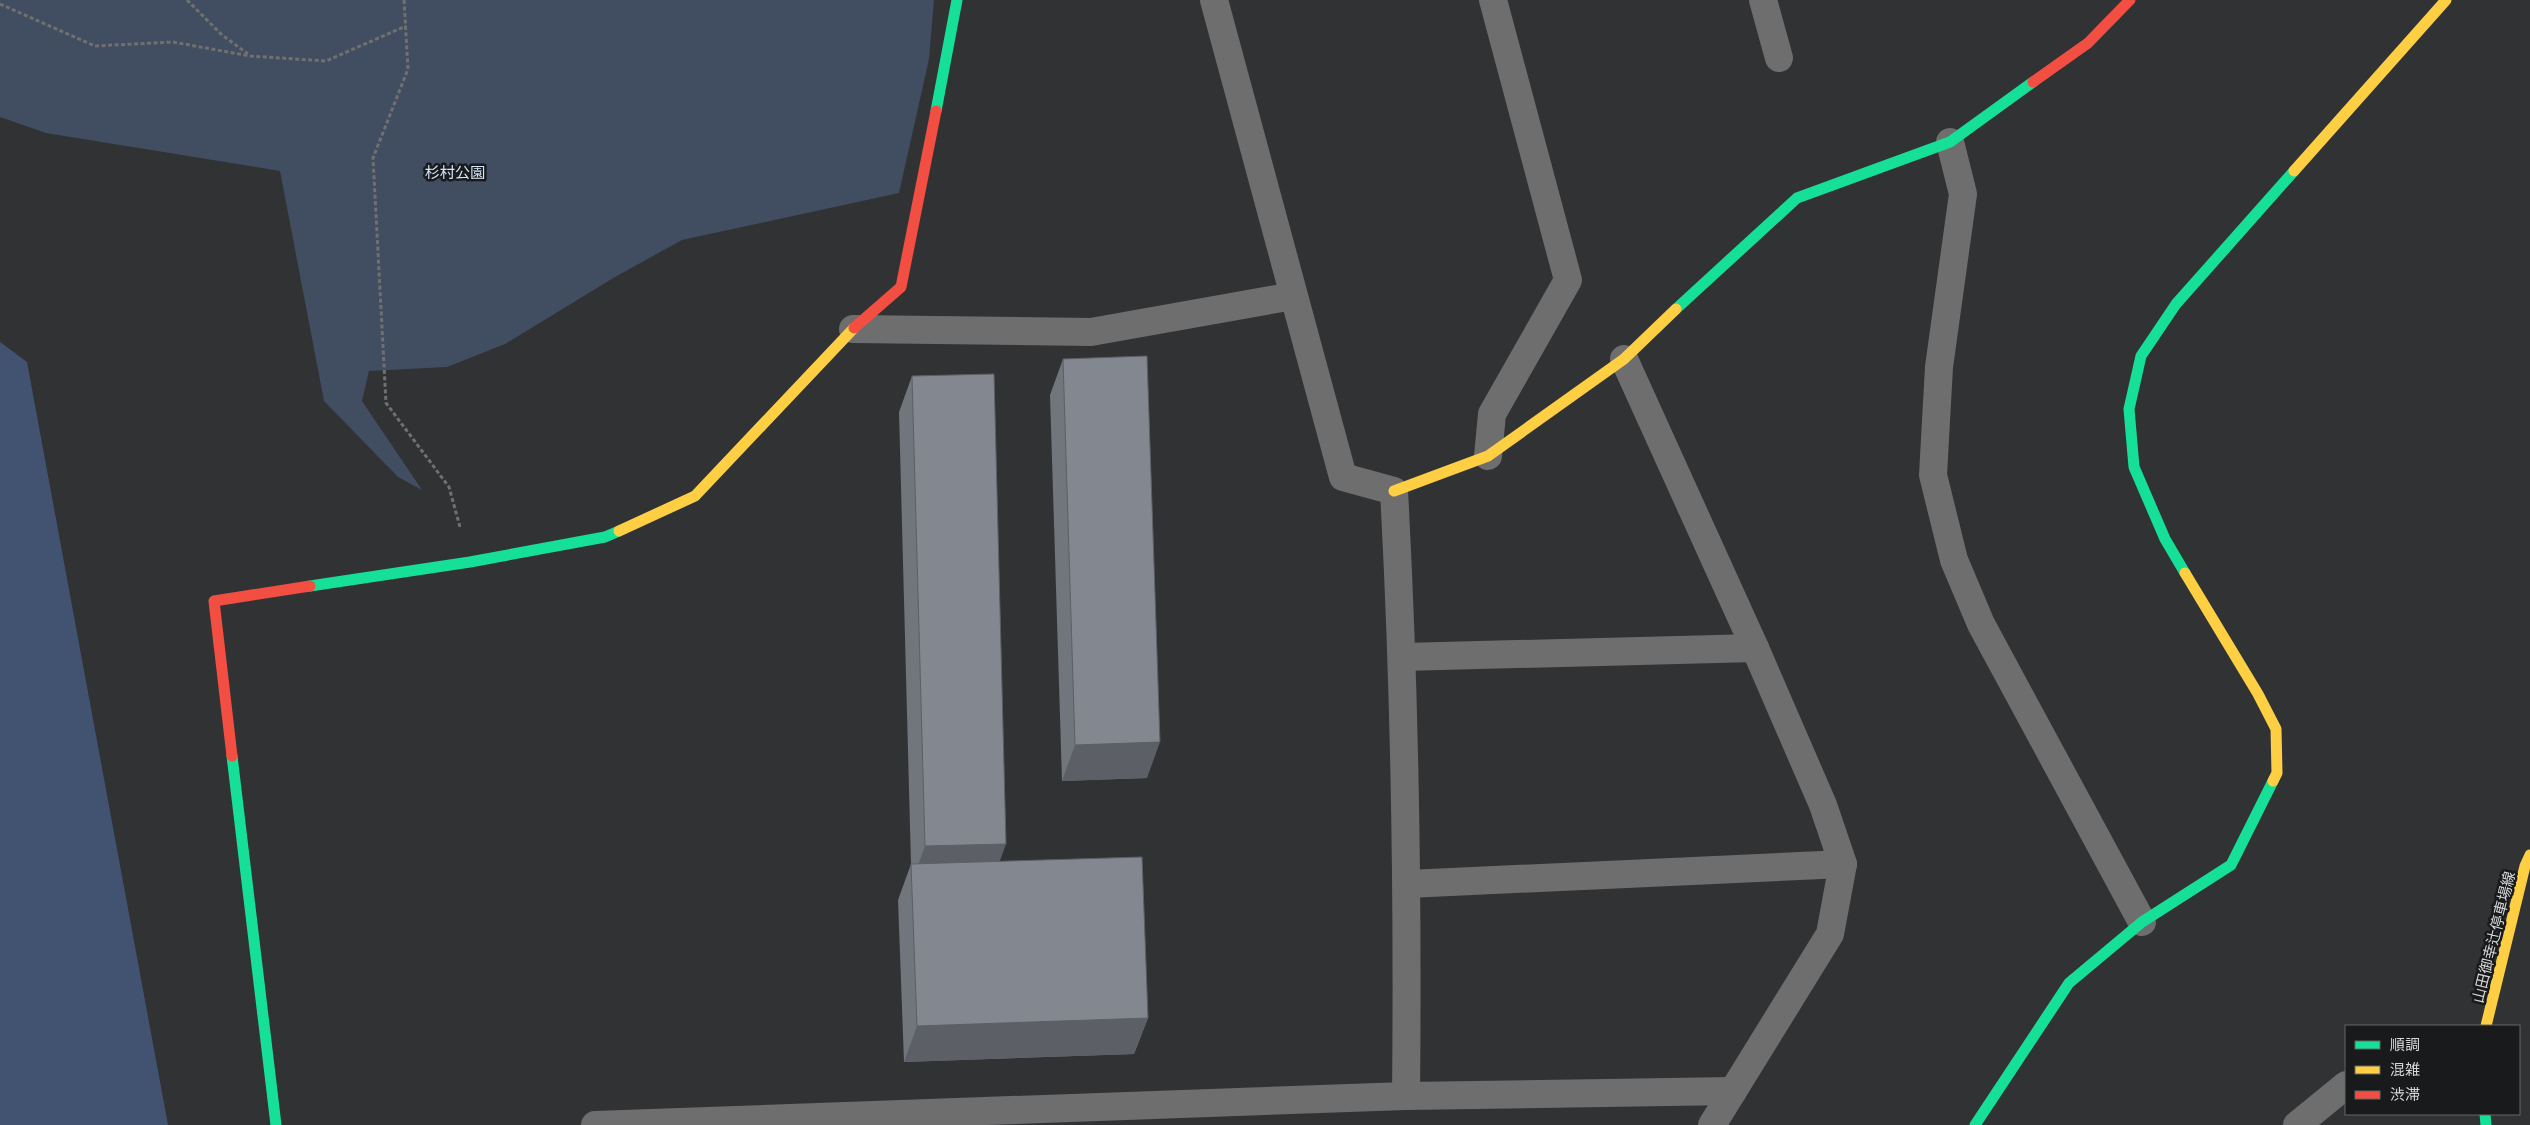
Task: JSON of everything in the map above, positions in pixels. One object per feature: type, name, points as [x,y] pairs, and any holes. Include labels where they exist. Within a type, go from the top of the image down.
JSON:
[{"type":"street","points":[[276,1125],[214,601],[470,562],[605,537],[695,496],[853,329],[901,287],[957,0]]},
{"type":"street","points":[[1214,0],[1343,477],[1394,491],[1488,456],[1624,359],[1708,278],[1797,198],[1950,142],[2088,43],[2130,0]]},
{"type":"street","points":[[1488,456],[1492,414],[1568,280],[1493,0]]},
{"type":"street","points":[[1763,0],[1779,58]]},
{"type":"street","points":[[1975,1125],[2069,983],[2142,922],[2231,865],[2277,773],[2276,729],[2258,694],[2165,539],[2134,467],[2129,409],[2141,356],[2176,304],[2446,0]]},
{"type":"street","points":[[1950,142],[1963,194],[1939,367],[1933,475],[1954,560],[1981,624],[2142,922]]},
{"type":"street","points":[[853,329],[1091,332],[1293,296]]},
{"type":"street","points":[[1624,359],[1756,648],[1823,805],[1843,864],[1830,934],[1712,1125]]},
{"type":"street","points":[[1394,491],[1403,657],[1408,884],[1406,1096]]},
{"type":"street","points":[[1403,657],[1756,648]]},
{"type":"street","name":"山田御幸辻停車場線","points":[[2486,1025],[2525,866],[2530,855]]},
{"type":"street","points":[[1408,884],[1843,864]]},
{"type":"street","points":[[2297,1125],[2345,1085]]},
{"type":"street","points":[[597,1125],[1406,1096],[1733,1091]]},
{"type":"path","points":[[187,0],[222,35],[250,56]]},
{"type":"path","points":[[404,0],[408,69],[373,158],[386,403],[449,487],[470,562]]},
{"type":"path","points":[[0,4],[95,46],[173,42],[250,56],[326,61],[406,26]]},
{"type":"green space","name":"杉村公園","points":[[0,0],[934,0],[929,59],[899,193],[682,240],[615,277],[505,344],[447,367],[369,371],[362,401],[422,490],[398,477],[324,401],[280,171],[46,133],[0,117]]},
{"type":"shaded area","points":[[0,342],[27,362],[168,1125],[0,1125]]},
{"type":"building","points":[[1147,356],[1160,742],[1075,745],[1063,359]]},
{"type":"building","points":[[994,374],[1006,844],[925,846],[912,376]]},
{"type":"building","points":[[1142,857],[1148,1018],[917,1026],[911,864]]},
{"type":"traffic: fast","points":[[936,111],[957,0]]},
{"type":"traffic: fast","points":[[1676,309],[1797,198],[1950,142],[2033,82]]},
{"type":"traffic: fast","points":[[2185,573],[2165,539],[2134,467],[2129,409],[2141,356],[2176,304],[2294,171]]},
{"type":"traffic: fast","points":[[310,586],[470,562],[605,537],[619,531]]},
{"type":"traffic: fast","points":[[232,756],[276,1125]]},
{"type":"traffic: fast","points":[[1975,1125],[2069,983],[2142,922],[2231,865],[2273,781]]},
{"type":"traffic: fast","points":[[2485,1115],[2486,1125]]},
{"type":"traffic: slow","points":[[2294,171],[2446,0]]},
{"type":"traffic: slow","points":[[1394,491],[1488,456],[1624,359],[1676,309]]},
{"type":"traffic: slow","points":[[619,531],[695,496],[854,328]]},
{"type":"traffic: slow","points":[[2185,573],[2258,694],[2276,729],[2277,773],[2273,781]]},
{"type":"traffic: slow","points":[[2486,1025],[2525,866],[2530,855]]},
{"type":"traffic: jam","points":[[2033,82],[2088,43],[2130,0]]},
{"type":"traffic: jam","points":[[854,328],[901,287],[936,111]]},
{"type":"traffic: jam","points":[[232,756],[214,601],[310,586]]}]
